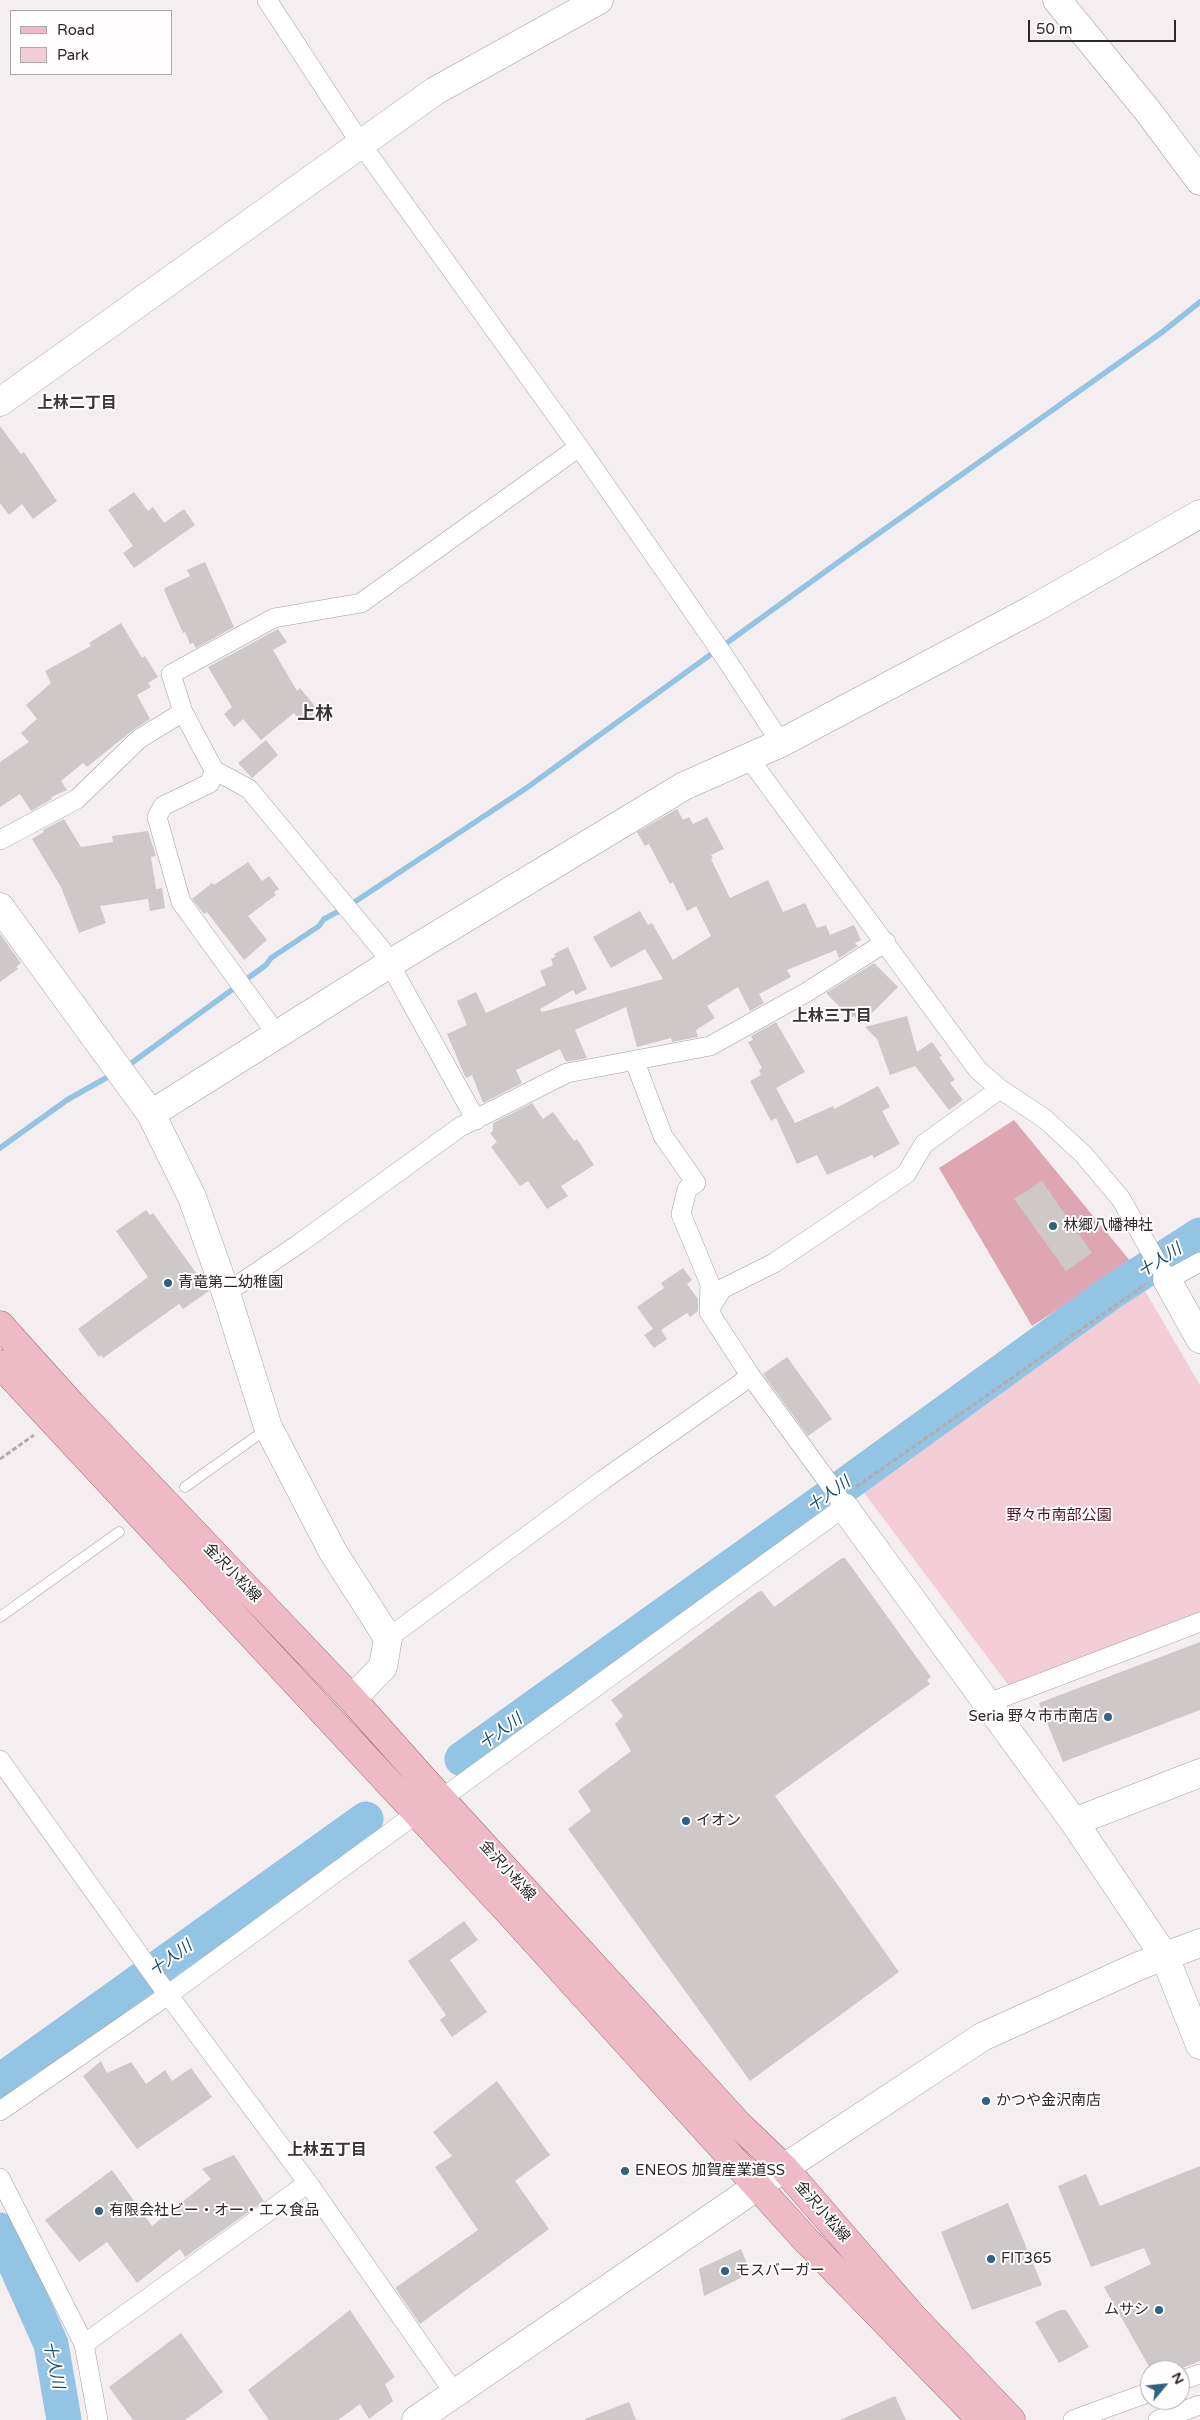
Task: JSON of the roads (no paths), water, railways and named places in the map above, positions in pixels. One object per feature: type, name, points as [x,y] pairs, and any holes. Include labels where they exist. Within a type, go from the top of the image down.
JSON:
[{"type":"main road","name":"金沢小松線","points":[[0,1325],[72,1405],[352,1699],[739,2125],[784,2168],[912,2316],[1011,2420]]},
{"type":"main road","name":"金沢小松線","points":[[0,1364],[417,1812],[806,2240],[981,2420]]},
{"type":"street","points":[[267,0],[361,144],[579,447],[722,652],[781,742]]},
{"type":"street","points":[[0,402],[435,91],[598,0]]},
{"type":"street","points":[[1057,0],[1147,110],[1200,181]]},
{"type":"street","points":[[476,1120],[391,963],[249,789],[214,770],[183,712],[171,674],[274,618],[361,603],[579,447]]},
{"type":"street","points":[[151,1114],[278,1036],[391,963],[684,786],[781,742],[1033,609],[1200,514]]},
{"type":"street","points":[[0,840],[77,800],[139,739],[183,712]]},
{"type":"street","points":[[748,757],[886,942],[978,1070],[1000,1089],[1045,1119],[1083,1154],[1121,1200],[1200,1339]]},
{"type":"street","points":[[214,770],[210,783],[163,806],[157,817],[182,902],[278,1036]]},
{"type":"street","points":[[0,907],[151,1114],[192,1198],[226,1293],[268,1427],[333,1552],[388,1638],[383,1667],[352,1699]]},
{"type":"street","points":[[226,1293],[300,1243],[460,1127],[567,1073],[636,1062],[710,1046],[807,992],[886,942]]},
{"type":"street","points":[[636,1062],[663,1136],[696,1183],[687,1189],[682,1214],[710,1284],[709,1312],[750,1375],[1074,1822],[1165,1957],[1200,2045]]},
{"type":"street","points":[[709,1312],[722,1289],[774,1263],[906,1174],[924,1144],[1000,1089]]},
{"type":"street","points":[[1163,1273],[1200,1262]]},
{"type":"street","points":[[388,1638],[750,1375]]},
{"type":"street","points":[[441,1799],[840,1500]]},
{"type":"street","points":[[988,1703],[1200,1622]]},
{"type":"street","points":[[0,1760],[163,1988],[308,2183],[455,2394]]},
{"type":"street","points":[[1074,1822],[1200,1773]]},
{"type":"street","points":[[0,2111],[163,1988],[417,1812]]},
{"type":"street","points":[[416,2420],[758,2188],[784,2168],[982,2037],[1141,1965],[1200,1943]]},
{"type":"street","points":[[0,2178],[84,2344],[98,2420]]},
{"type":"street","points":[[84,2344],[308,2183]]},
{"type":"street","points":[[1073,2420],[1140,2396]]},
{"type":"street","points":[[1158,2420],[1200,2405]]},
{"type":"lane","points":[[185,1487],[268,1427]]},
{"type":"lane","points":[[0,1617],[119,1532]]},
{"type":"waterway","points":[[126,1067],[266,965],[271,958],[319,926],[324,919],[347,907],[525,789],[844,558],[1161,333],[1200,302]]},
{"type":"waterway","points":[[0,1148],[67,1100],[113,1074]]},
{"type":"waterway","name":"十人川","points":[[462,1759],[1110,1293],[1200,1235]]},
{"type":"waterway","name":"十人川","points":[[0,2081],[366,1819]]},
{"type":"waterway","name":"十人川","points":[[0,2230],[51,2344],[64,2420]]},
{"type":"place","name":"林郷八幡神社","points":[[1053,1226]]},
{"type":"place","name":"青竜第二幼稚園","points":[[168,1283]]},
{"type":"place","name":"Seria 野々市市南店","points":[[1108,1717]]},
{"type":"place","name":"イオン","points":[[686,1821]]},
{"type":"place","name":"かつや金沢南店","points":[[986,2101]]},
{"type":"place","name":"ENEOS 加賀産業道SS","points":[[625,2171]]},
{"type":"place","name":"有限会社ビー・オー・エス食品","points":[[99,2211]]},
{"type":"place","name":"FIT365","points":[[991,2259]]},
{"type":"place","name":"モスバーガー","points":[[725,2271]]},
{"type":"place","name":"ムサシ","points":[[1159,2310]]},
{"type":"district","name":"上林二丁目","points":[[77,404]]},
{"type":"district","name":"上林","points":[[315,714]]},
{"type":"district","name":"上林三丁目","points":[[832,1017]]},
{"type":"district","name":"上林五丁目","points":[[327,2151]]},
{"type":"park label","name":"野々市南部公園","points":[[1059,1516]]}]
